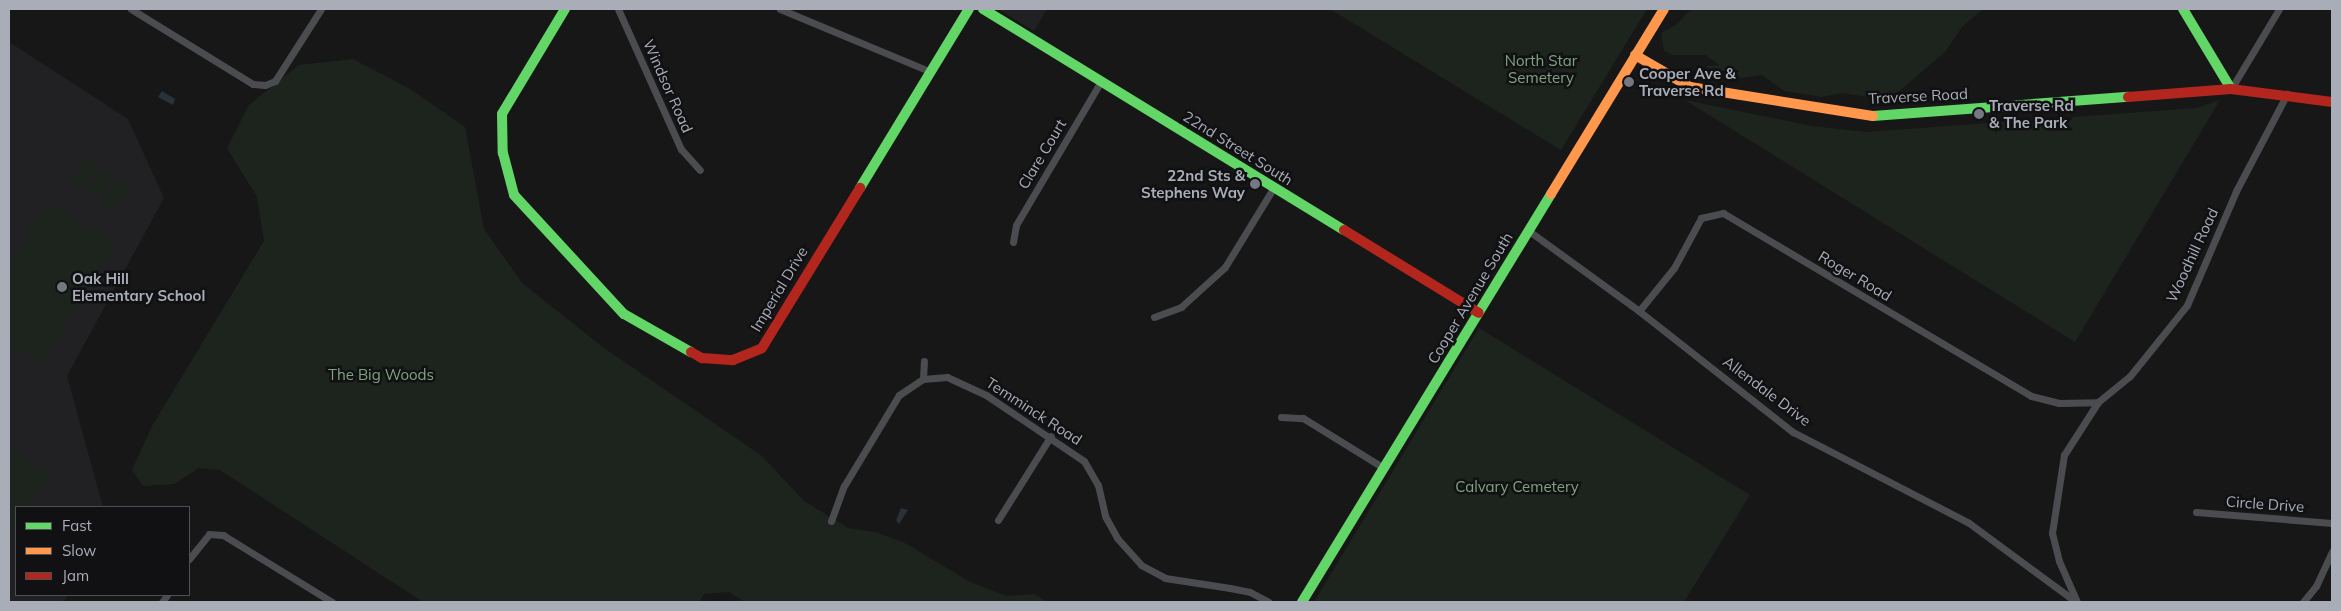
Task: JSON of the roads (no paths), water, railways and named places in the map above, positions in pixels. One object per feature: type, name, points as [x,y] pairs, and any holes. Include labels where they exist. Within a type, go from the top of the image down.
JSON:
[{"type":"street","points":[[131,9],[253,84],[265,85],[275,81],[321,9]]},
{"type":"street","name":"Imperial Drive","points":[[565,9],[502,114],[503,153],[514,195],[624,314],[702,358],[733,360],[762,348],[929,70],[969,9]]},
{"type":"street","name":"Windsor Road","points":[[618,9],[681,149],[700,170]]},
{"type":"street","points":[[780,9],[929,70]]},
{"type":"street","name":"22nd Street South","points":[[982,9],[1479,313]]},
{"type":"street","name":"Cooper Avenue South","points":[[1302,602],[1664,9]]},
{"type":"street","points":[[2183,9],[2231,88],[2279,9]]},
{"type":"street","name":"Traverse Road","points":[[1635,55],[1690,87],[1873,116],[2231,88],[2287,94],[2332,102]]},
{"type":"street","name":"Clare Court","points":[[1013,242],[1016,225],[1101,81]]},
{"type":"street","name":"Woodhill Road","points":[[2077,602],[2059,561],[2052,533],[2064,455],[2098,402],[2130,376],[2187,305],[2236,190],[2287,94]]},
{"type":"street","points":[[1154,317],[1181,307],[1225,267],[1274,188]]},
{"type":"street","name":"Roger Road","points":[[1639,311],[1674,268],[1701,218],[1723,213],[2031,396],[2059,403],[2098,402]]},
{"type":"street","name":"Allendale Drive","points":[[1529,231],[1639,311],[1793,432],[1969,523],[2077,602]]},
{"type":"street","points":[[923,380],[924,361]]},
{"type":"street","name":"Temminck Road","points":[[831,521],[844,486],[894,404],[911,386],[923,380],[947,377],[964,382],[1051,436],[1084,461],[1098,485],[1106,516],[1116,538],[1141,565],[1165,578],[1230,588],[1268,602]]},
{"type":"street","points":[[1281,417],[1303,418],[1384,468]]},
{"type":"street","points":[[998,520],[1051,436]]},
{"type":"street","name":"Circle Drive","points":[[2196,512],[2332,523]]},
{"type":"street","points":[[190,557],[200,541],[209,534],[224,536],[332,602]]},
{"type":"street","points":[[2303,602],[2316,586],[2332,552]]},
{"type":"place","name":"Cooper Ave & Traverse Rd","points":[[1629,82]]},
{"type":"place","name":"Traverse Rd & The Park","points":[[1979,114]]},
{"type":"place","name":"22nd Sts & Stephens Way","points":[[1255,184]]},
{"type":"place","name":"Oak Hill Elementary School","points":[[62,287]]},
{"type":"park label","name":"North Star Semetery","points":[[1541,68]]},
{"type":"park label","name":"The Big Woods","points":[[381,375]]},
{"type":"park label","name":"Calvary Cemetery","points":[[1517,487]]}]
